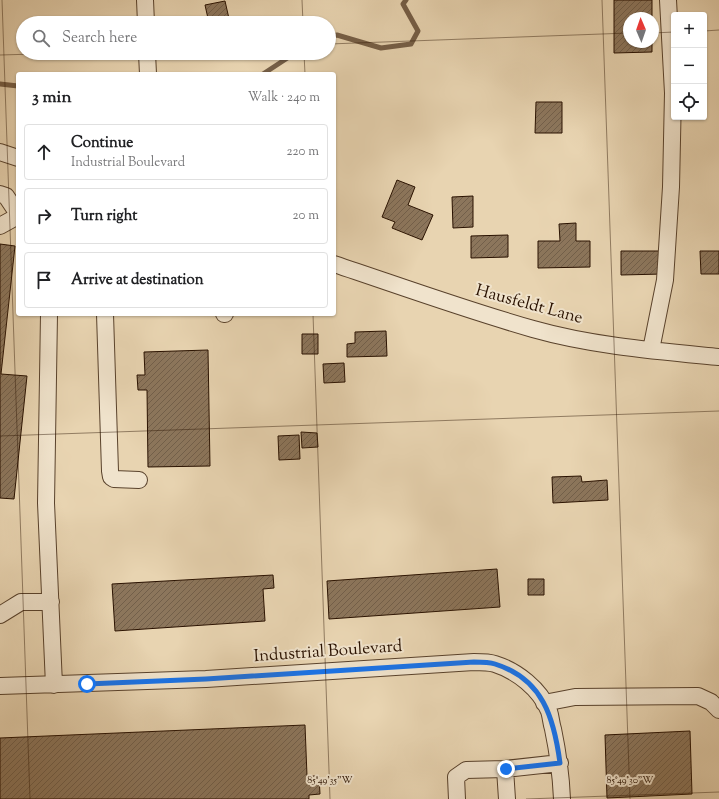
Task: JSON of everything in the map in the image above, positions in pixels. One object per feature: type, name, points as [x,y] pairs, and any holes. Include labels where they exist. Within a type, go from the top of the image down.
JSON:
[{"type":"street","points":[[145,0],[146,16]]},
{"type":"street","points":[[651,350],[665,280],[671,187],[673,93],[668,0]]},
{"type":"street","points":[[147,60],[148,72]]},
{"type":"street","points":[[0,152],[16,157]]},
{"type":"street","points":[[0,194],[6,196],[16,212]]},
{"type":"street","points":[[0,226],[16,216]]},
{"type":"street","name":"Hausfeldt Lane","points":[[336,265],[534,329],[578,339],[651,350],[719,357]]},
{"type":"street","points":[[49,316],[46,503],[54,685]]},
{"type":"street","points":[[105,316],[111,477],[114,479],[139,480]]},
{"type":"street","points":[[0,615],[21,602],[51,602]]},
{"type":"street","name":"Industrial Boulevard","points":[[0,686],[213,678],[474,662],[494,664],[512,671],[527,682],[544,703],[548,711],[560,763],[562,799]]},
{"type":"street","points":[[544,703],[575,697],[698,696],[711,702],[719,710]]},
{"type":"street","points":[[457,799],[456,776],[466,770],[506,769],[560,763]]},
{"type":"street","points":[[506,769],[507,799]]},
{"type":"building","points":[[614,0],[652,0],[652,12],[623,12],[623,48],[652,48],[652,52],[614,53]]},
{"type":"building","points":[[225,1],[228,16],[207,16],[205,5]]},
{"type":"building","points":[[536,102],[562,102],[562,133],[535,133]]},
{"type":"building","points":[[397,180],[415,187],[408,205],[433,215],[422,240],[392,228],[395,222],[382,217]]},
{"type":"building","points":[[473,196],[473,227],[453,228],[452,197]]},
{"type":"building","points":[[576,223],[576,241],[590,241],[590,267],[538,268],[538,241],[560,241],[559,224]]},
{"type":"building","points":[[508,235],[508,257],[471,258],[471,236]]},
{"type":"building","points":[[0,244],[15,246],[1,374],[27,376],[14,499],[0,498]]},
{"type":"building","points":[[621,251],[663,251],[663,274],[621,275]]},
{"type":"building","points":[[700,251],[719,251],[719,274],[701,274]]},
{"type":"building","points":[[386,331],[387,356],[347,357],[347,344],[355,343],[355,332]]},
{"type":"building","points":[[302,334],[318,334],[318,354],[302,354]]},
{"type":"building","points":[[208,350],[210,466],[148,467],[147,390],[138,390],[137,375],[145,375],[144,352]]},
{"type":"building","points":[[344,363],[345,382],[324,383],[323,364]]},
{"type":"building","points":[[301,432],[317,433],[318,447],[302,448]]},
{"type":"building","points":[[299,435],[300,459],[279,460],[278,436]]},
{"type":"building","points":[[581,476],[582,482],[607,480],[608,500],[553,503],[552,477]]},
{"type":"building","points":[[497,569],[500,607],[329,619],[327,581]]},
{"type":"building","points":[[273,575],[274,588],[263,589],[265,621],[115,631],[112,584]]},
{"type":"building","points":[[528,579],[544,579],[544,595],[528,595]]},
{"type":"building","points":[[305,725],[307,776],[319,776],[320,794],[309,795],[309,799],[0,799],[0,738]]},
{"type":"building","points":[[690,731],[692,794],[607,798],[605,735]]},
{"type":"waterway","points":[[336,35],[381,48],[411,44],[418,31],[403,4],[406,0]]},
{"type":"waterway","points":[[266,72],[284,60]]},
{"type":"waterway","points":[[0,84],[16,86]]},
{"type":"route","points":[[87,684],[279,675],[474,662],[494,664],[512,671],[527,682],[539,695],[548,711],[560,763],[506,769]]}]
